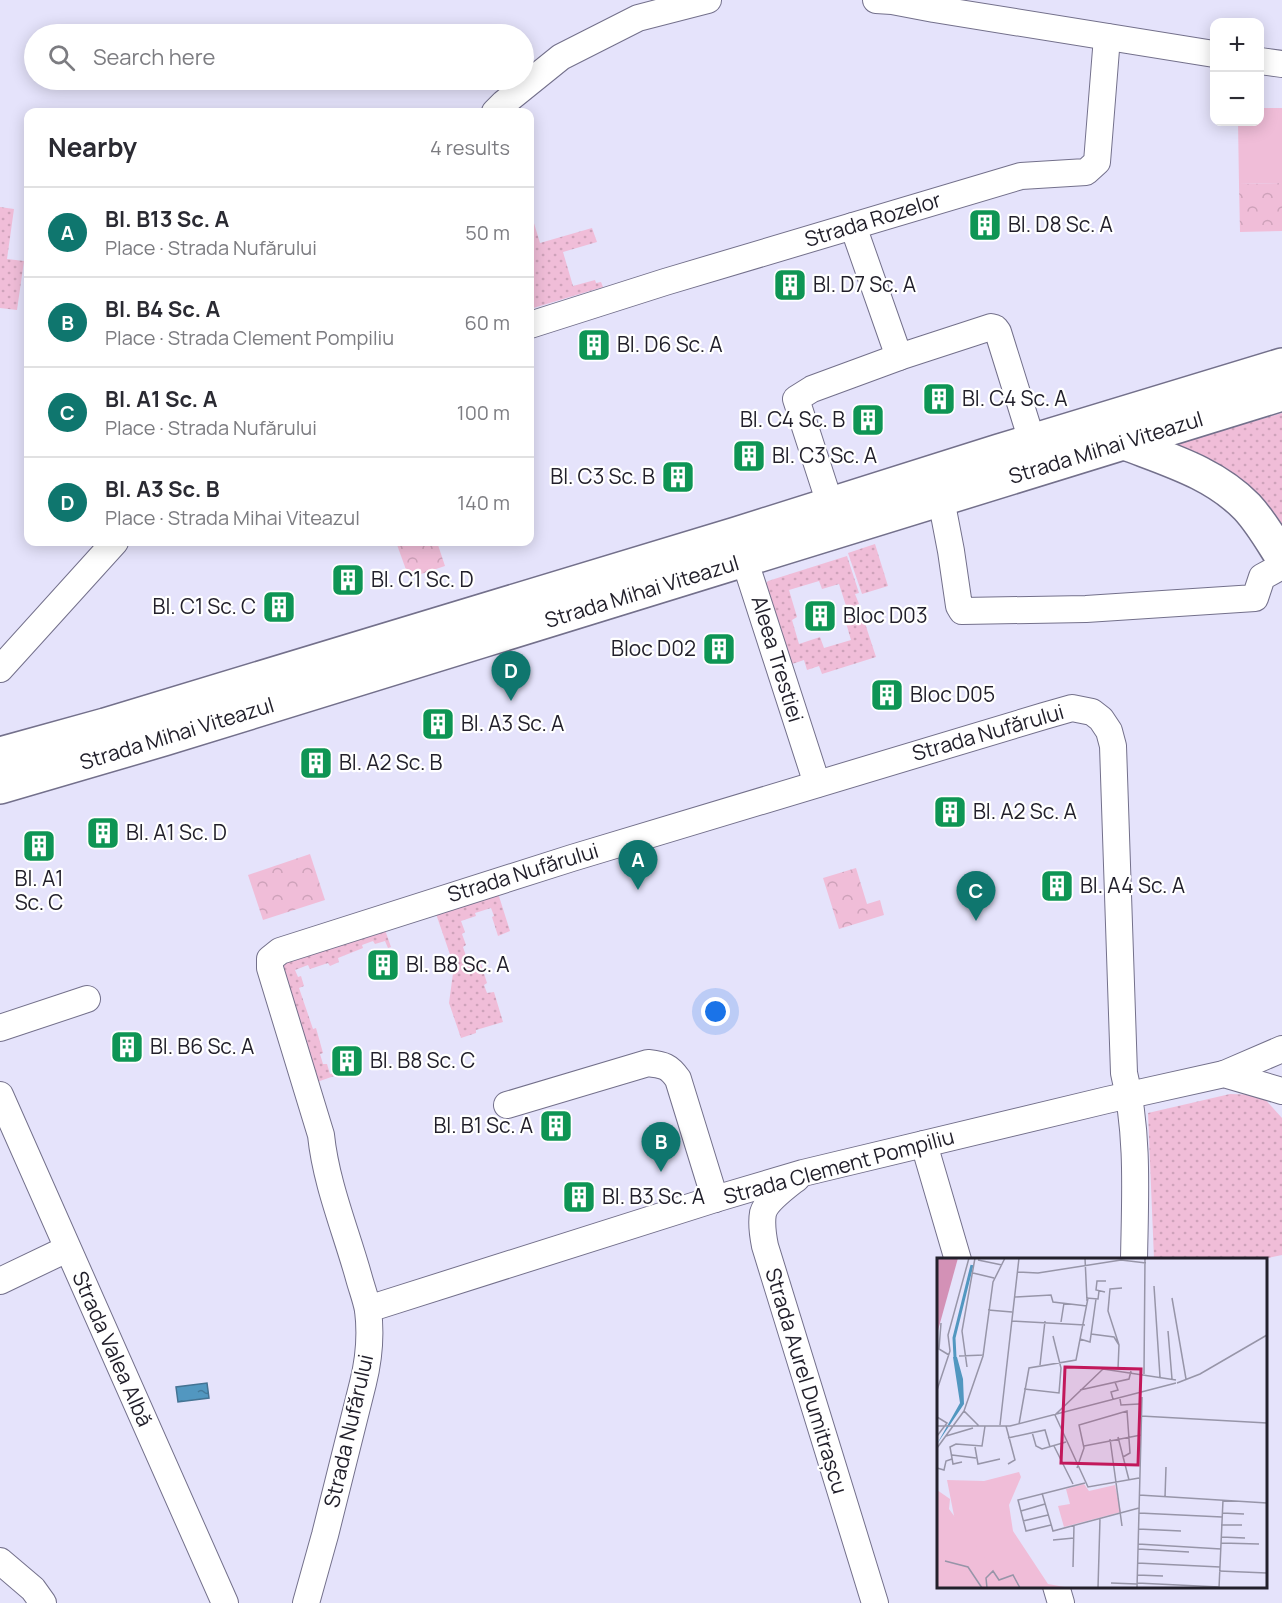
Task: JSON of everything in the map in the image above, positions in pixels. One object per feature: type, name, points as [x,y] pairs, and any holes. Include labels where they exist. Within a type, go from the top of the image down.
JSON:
[{"type":"main road","name":"Strada Mihai Viteazul","points":[[0,754],[741,547],[941,499],[1003,465],[1032,441],[1282,365]]},
{"type":"main road","name":"Strada Mihai Viteazul","points":[[0,787],[164,739],[741,547],[830,504],[1003,465],[1125,443],[1282,394]]},
{"type":"main road","points":[[1125,443],[1202,473],[1219,484],[1247,507],[1282,557]]},
{"type":"street","points":[[534,79],[561,57],[638,18],[708,0]]},
{"type":"street","points":[[887,0],[1210,53]]},
{"type":"street","name":"Strada Rozelor","points":[[534,324],[665,282],[1021,176],[1086,172],[1097,162],[1107,37]]},
{"type":"street","points":[[1264,62],[1282,64]]},
{"type":"street","points":[[499,108],[520,90]]},
{"type":"street","points":[[853,226],[899,357]]},
{"type":"street","points":[[830,504],[795,399],[812,389],[899,357],[991,327],[998,332],[1032,441]]},
{"type":"street","points":[[941,499],[959,606],[962,611],[1086,609],[1256,598],[1262,577],[1282,566]]},
{"type":"street","points":[[0,669],[111,546]]},
{"type":"street","name":"Aleea Trestiei","points":[[741,547],[817,784]]},
{"type":"street","name":"Strada Nufărului","points":[[306,1603],[326,1535],[369,1360],[368,1309],[324,1160],[321,1135],[270,968],[270,959],[280,951],[517,874],[1072,708],[1092,712],[1101,719],[1109,731],[1113,746],[1124,1073],[1130,1094],[1135,1160],[1134,1258]]},
{"type":"street","points":[[0,1028],[87,999]]},
{"type":"street","points":[[1224,1074],[1282,1049]]},
{"type":"street","points":[[507,1105],[648,1063],[663,1064],[673,1071],[678,1079],[715,1199]]},
{"type":"street","name":"Strada Clement Pompiliu","points":[[368,1309],[803,1173],[1130,1094],[1224,1074],[1282,1091]]},
{"type":"street","name":"Strada Valea Albă","points":[[0,1095],[225,1603]]},
{"type":"street","points":[[924,1144],[957,1258]]},
{"type":"street","name":"Strada Aurel Dumitrașcu","points":[[803,1173],[763,1210],[762,1228],[765,1246],[875,1603]]},
{"type":"street","points":[[0,1281],[67,1249]]},
{"type":"street","points":[[0,1561],[33,1589],[43,1603]]},
{"type":"street","points":[[1056,1588],[1061,1603]]},
{"type":"green space","points":[[1264,108],[1282,108],[1282,183],[1239,184],[1238,126],[1264,126]]},
{"type":"green space","points":[[1282,183],[1282,231],[1240,232],[1239,184]]},
{"type":"green space","points":[[0,207],[14,209],[7,259],[24,261],[17,310],[0,308]]},
{"type":"green space","points":[[534,223],[540,243],[592,228],[597,242],[563,252],[573,286],[595,280],[596,283],[601,282],[603,287],[534,308]]},
{"type":"green space","points":[[1282,413],[1282,540],[1167,447]]},
{"type":"green space","points":[[875,544],[888,586],[862,594],[848,553]]},
{"type":"green space","points":[[397,546],[438,546],[445,566],[409,578]]},
{"type":"green space","points":[[847,556],[859,593],[855,594],[859,604],[847,609],[839,584],[822,589],[819,581],[789,590],[797,617],[792,620],[799,644],[820,637],[824,648],[851,640],[844,616],[861,611],[876,657],[822,674],[819,666],[807,670],[804,660],[792,664],[766,583]]},
{"type":"green space","points":[[310,854],[325,900],[263,920],[248,875]]},
{"type":"green space","points":[[856,868],[867,904],[880,900],[884,915],[839,929],[823,878]]},
{"type":"green space","points":[[497,890],[510,931],[498,936],[491,908],[461,921],[465,932],[462,934],[466,945],[463,947],[466,956],[469,956],[472,966],[481,964],[487,983],[484,985],[487,993],[494,992],[503,1022],[476,1030],[476,1033],[461,1038],[449,1003],[454,966],[435,911]]},
{"type":"green space","points":[[384,927],[391,947],[388,948],[385,941],[375,944],[373,941],[362,945],[363,948],[338,958],[339,962],[330,966],[328,963],[310,969],[308,965],[295,970],[298,977],[301,976],[304,986],[299,988],[313,1029],[316,1028],[323,1053],[320,1054],[323,1064],[327,1064],[330,1074],[339,1071],[340,1074],[314,1083],[281,965],[286,960]]},
{"type":"green space","points":[[1230,1094],[1261,1095],[1282,1118],[1282,1255],[1267,1258],[1154,1258],[1148,1113]]},
{"type":"water","points":[[207,1383],[209,1398],[178,1402],[176,1387]]},
{"type":"place","name":"Bl. D8 Sc. A","points":[[985,225]]},
{"type":"place","name":"Bl. D7 Sc. A","points":[[790,285]]},
{"type":"place","name":"Bl. D6 Sc. A","points":[[594,345]]},
{"type":"place","name":"Bl. C4 Sc. A","points":[[939,399]]},
{"type":"place","name":"Bl. C4 Sc. B","points":[[868,420]]},
{"type":"place","name":"Bl. C3 Sc. A","points":[[749,456]]},
{"type":"place","name":"Bl. C3 Sc. B","points":[[678,477]]},
{"type":"place","name":"Bl. C1 Sc. D","points":[[348,580]]},
{"type":"place","name":"Bl. C1 Sc. C","points":[[279,607]]},
{"type":"place","name":"Bloc D03","points":[[820,616]]},
{"type":"place","name":"Bloc D02","points":[[719,649]]},
{"type":"place","name":"Bloc D05","points":[[887,695]]},
{"type":"place","name":"Bl. A3 Sc. B","points":[[511,701]]},
{"type":"place","name":"Bl. A3 Sc. A","points":[[438,724]]},
{"type":"place","name":"Bl. A2 Sc. B","points":[[316,763]]},
{"type":"place","name":"Bl. A2 Sc. A","points":[[950,812]]},
{"type":"place","name":"Bl. A1 Sc. D","points":[[103,833]]},
{"type":"place","name":"Bl. A1 Sc. C","points":[[39,846]]},
{"type":"place","name":"Bl. A4 Sc. A","points":[[1057,886]]},
{"type":"place","name":"Bl. B13 Sc. A","points":[[638,890]]},
{"type":"place","name":"Bl. A1 Sc. A","points":[[976,921]]},
{"type":"place","name":"Bl. B8 Sc. A","points":[[383,965]]},
{"type":"place","name":"Bl. B6 Sc. A","points":[[127,1047]]},
{"type":"place","name":"Bl. B8 Sc. C","points":[[347,1061]]},
{"type":"place","name":"Bl. B1 Sc. A","points":[[556,1126]]},
{"type":"place","name":"Bl. B4 Sc. A","points":[[661,1172]]},
{"type":"place","name":"Bl. B3 Sc. A","points":[[579,1197]]}]
